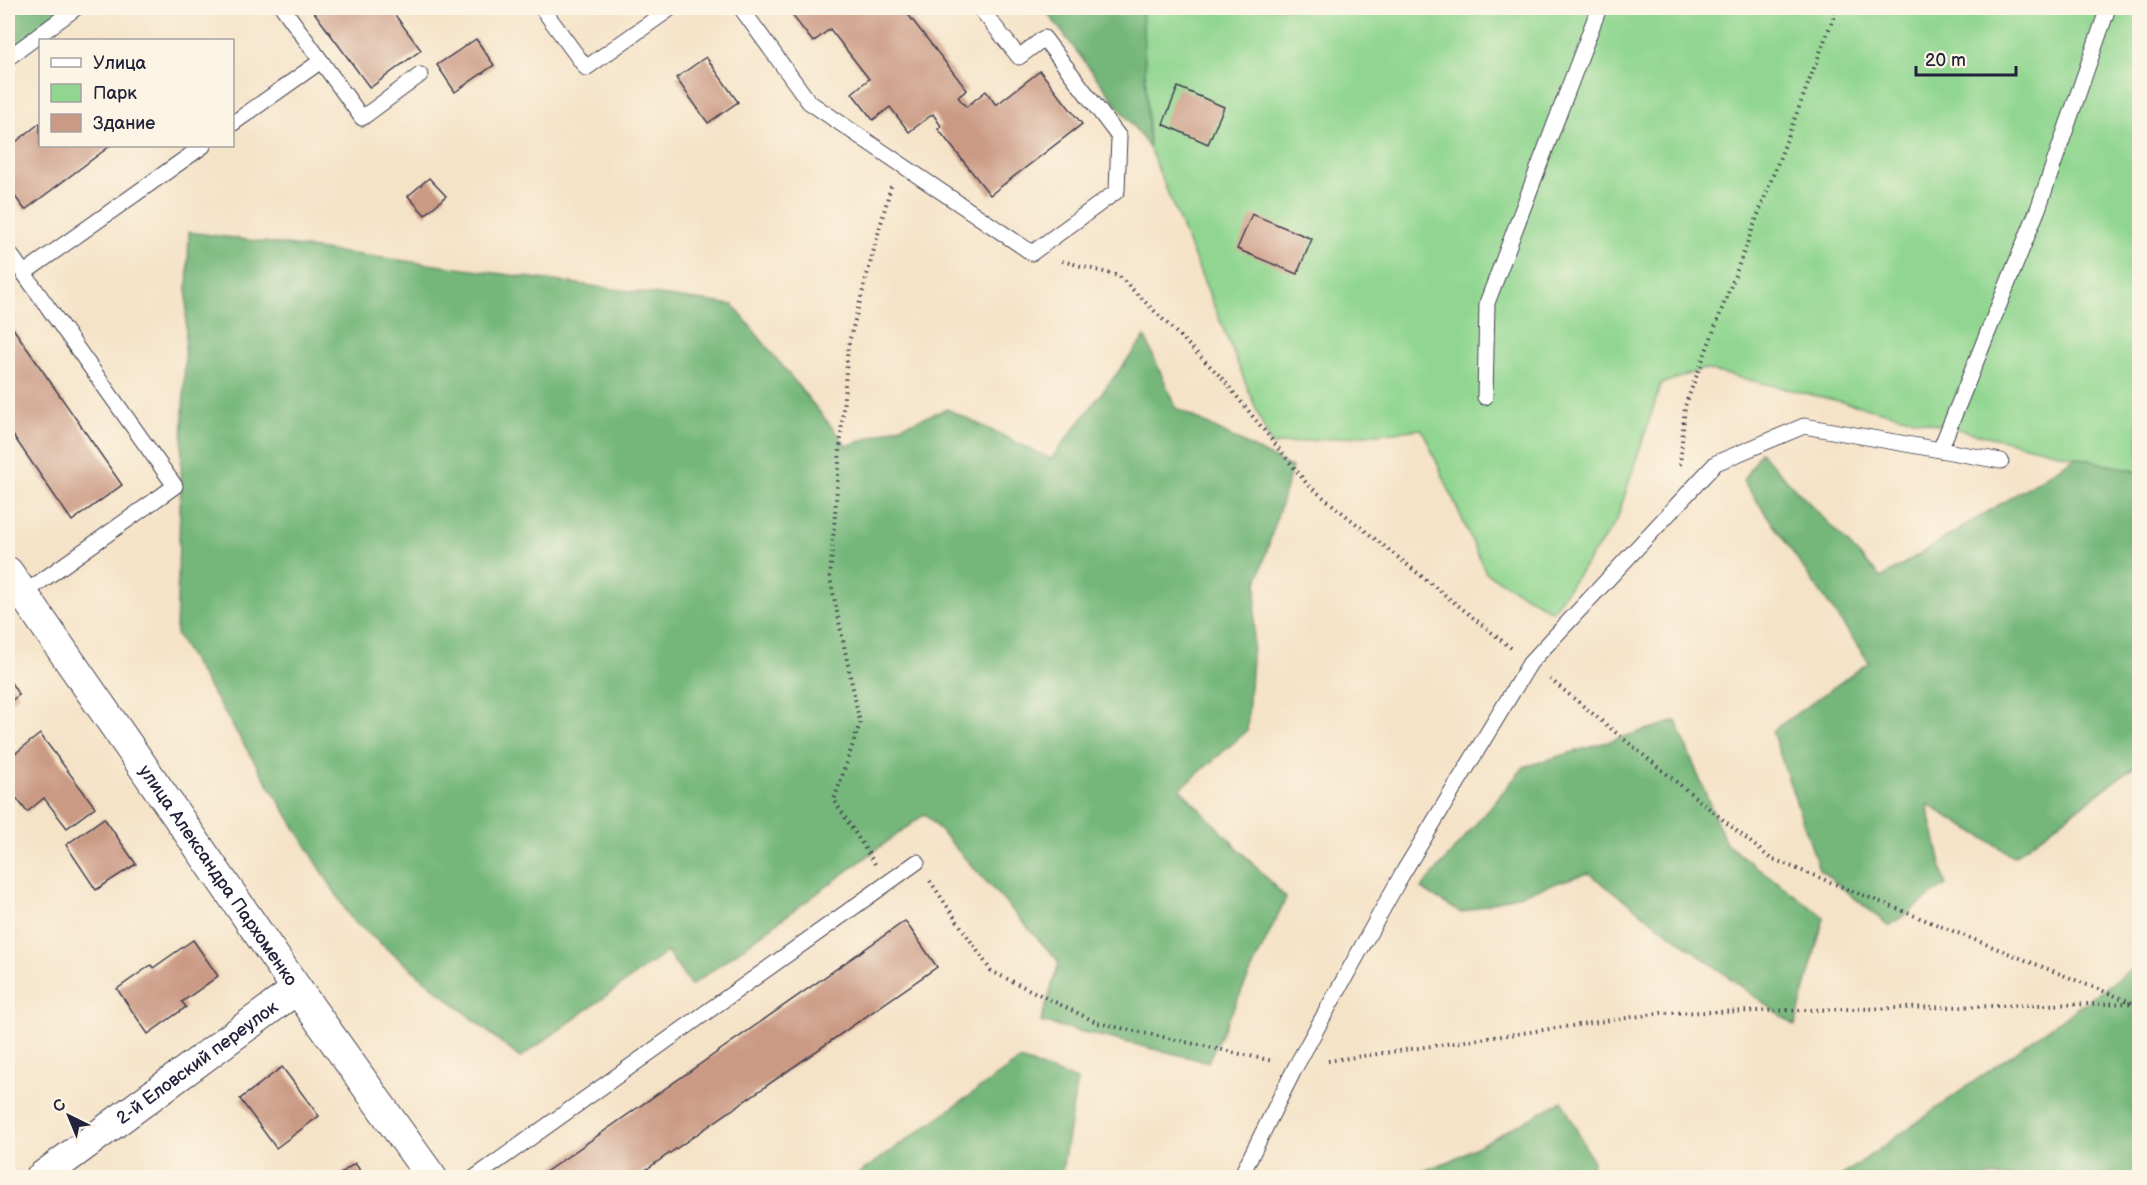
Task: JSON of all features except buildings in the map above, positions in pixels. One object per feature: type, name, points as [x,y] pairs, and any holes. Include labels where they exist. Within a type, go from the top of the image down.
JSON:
[{"type":"street","name":"улица Александра Пархоменко","points":[[15,583],[297,989],[432,1178]]},
{"type":"street","name":"2-й Еловский переулок","points":[[40,1178],[297,989]]},
{"type":"lane","points":[[8,58],[76,8]]},
{"type":"lane","points":[[283,8],[362,118],[420,75]]},
{"type":"lane","points":[[542,8],[586,68],[671,8]]},
{"type":"lane","points":[[741,8],[809,102],[1032,253],[1117,191],[1119,137],[1044,38],[1019,57],[980,8]]},
{"type":"lane","points":[[1485,397],[1487,303],[1599,8]]},
{"type":"lane","points":[[1940,450],[2038,209],[2108,8]]},
{"type":"lane","points":[[234,123],[321,61]]},
{"type":"lane","points":[[24,273],[202,147]]},
{"type":"lane","points":[[8,251],[175,486],[15,583]]},
{"type":"lane","points":[[1240,1178],[1296,1066],[1401,876],[1530,663],[1716,464],[1804,426],[2001,461]]},
{"type":"lane","points":[[474,1178],[917,862]]},
{"type":"path","points":[[1676,505],[1685,406],[1837,8]]},
{"type":"path","points":[[888,883],[834,800],[860,723],[830,578],[848,346],[897,162]]},
{"type":"path","points":[[1032,253],[1119,276],[1222,378],[1308,485],[1770,858],[2133,1003]]},
{"type":"path","points":[[917,862],[991,971],[1098,1023],[1296,1066],[1661,1013],[2139,1003]]},
{"type":"green space","points":[[8,8],[73,8],[8,53]]},
{"type":"green space","points":[[1044,8],[1142,8],[1149,147]]},
{"type":"green space","points":[[1142,8],[2139,8],[2139,472],[1703,369],[1661,384],[1616,522],[1552,611],[1486,573],[1422,429],[1271,445],[1149,147]]},
{"type":"green space","points":[[189,232],[733,305],[847,446],[947,409],[1051,459],[1145,337],[1176,408],[1292,468],[1257,583],[1247,731],[1180,789],[1286,898],[1208,1062],[1041,1022],[1059,962],[925,814],[691,986],[667,952],[520,1058],[352,920],[176,634]]},
{"type":"green space","points":[[1760,452],[1881,578],[2076,457],[2139,472],[2139,763],[2014,856],[1927,804],[1946,885],[1889,926],[1819,869],[1772,731],[1869,662],[1743,481]]},
{"type":"green space","points":[[1676,721],[1726,844],[1824,917],[1795,1026],[1588,873],[1461,913],[1421,889],[1524,767]]},
{"type":"green space","points":[[2139,964],[2139,1177],[1840,1177]]},
{"type":"green space","points":[[1020,1060],[1077,1080],[1061,1177],[854,1177]]},
{"type":"green space","points":[[1562,1101],[1593,1162],[1590,1177],[1408,1177],[1452,1160]]}]
